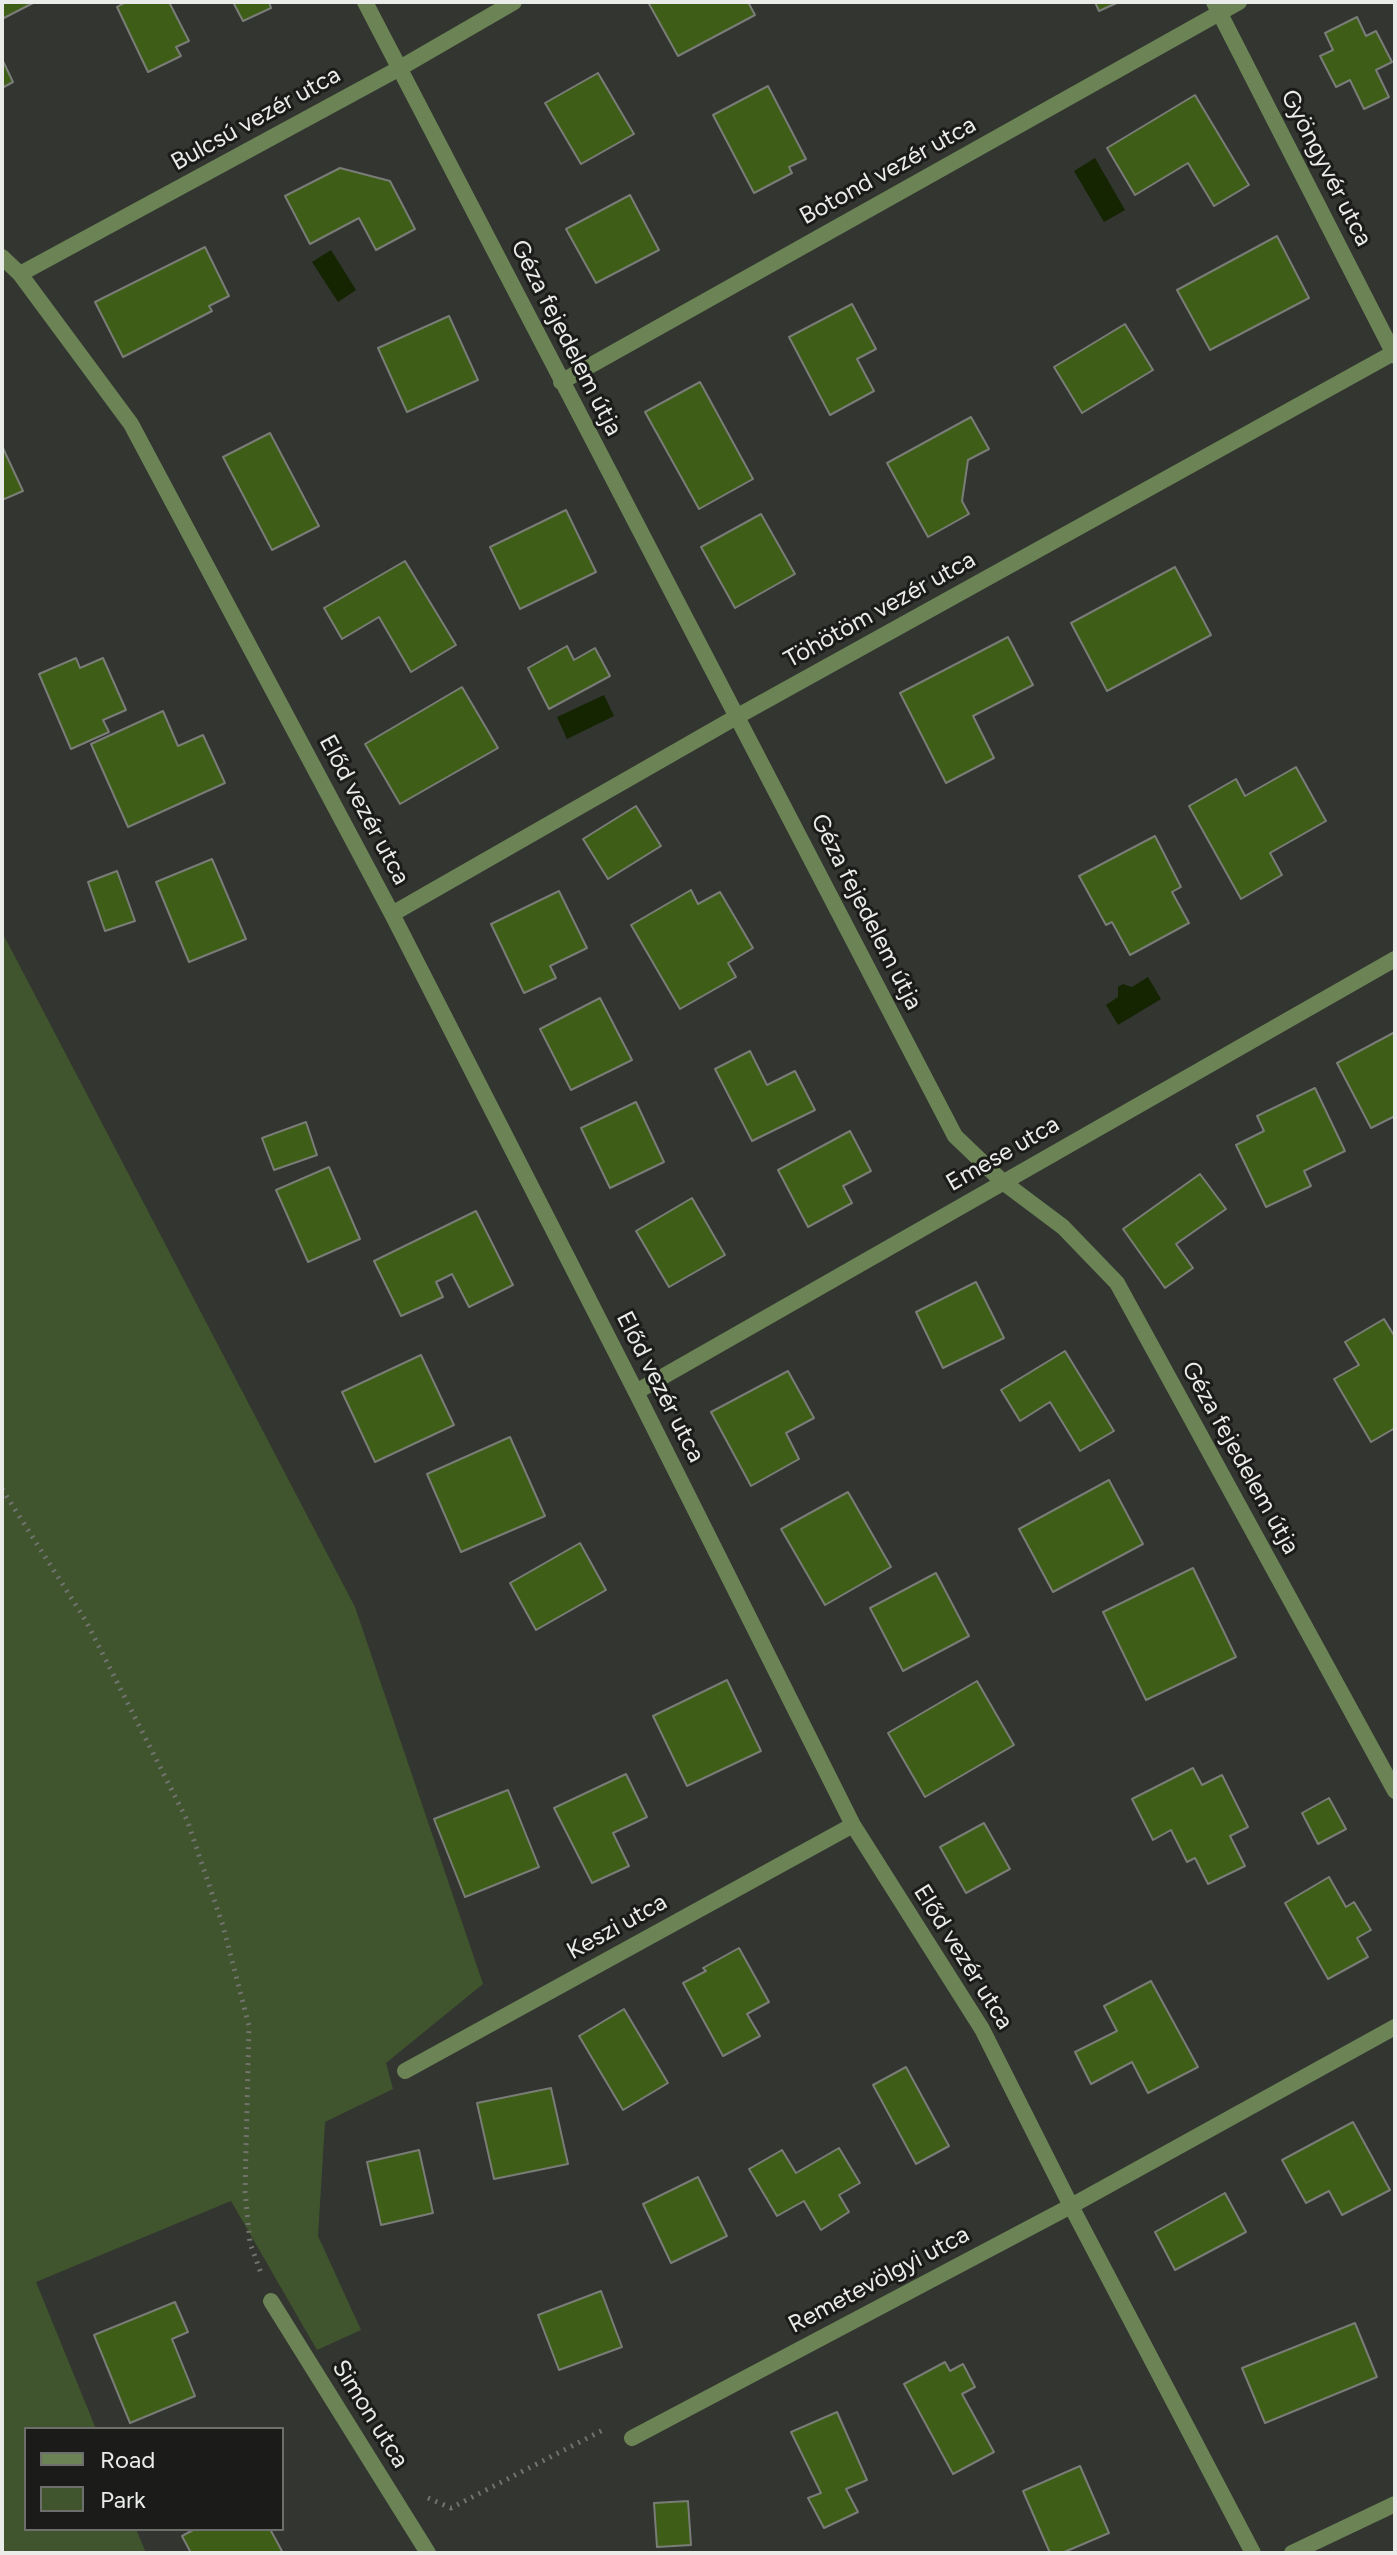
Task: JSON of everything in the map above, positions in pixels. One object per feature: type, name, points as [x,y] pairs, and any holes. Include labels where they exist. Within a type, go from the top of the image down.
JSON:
[{"type":"street","name":"Géza fejedelem útja","points":[[365,2],[955,1136],[1003,1182],[1063,1227],[1117,1283],[1390,1769],[1395,1791]]},
{"type":"street","name":"Bulcsú vezér utca","points":[[20,274],[400,68],[514,2]]},
{"type":"street","name":"Botond vezér utca","points":[[561,382],[1216,7],[1239,2]]},
{"type":"street","name":"Gyöngyvér utca","points":[[1216,7],[1394,354]]},
{"type":"street","name":"Előd vezér utca","points":[[2,257],[20,274],[131,424],[392,914],[853,1825],[982,2029],[1253,2553]]},
{"type":"street","name":"Töhötöm vezér utca","points":[[392,914],[738,716],[1394,354]]},
{"type":"street","name":"Emese utca","points":[[636,1392],[1395,959]]},
{"type":"street","name":"Keszi utca","points":[[405,2071],[853,1825]]},
{"type":"street","name":"Remetevölgyi utca","points":[[632,2438],[1071,2206],[1395,2027]]},
{"type":"street","name":"Simon utca","points":[[271,2301],[428,2553]]},
{"type":"street","points":[[1292,2553],[1395,2504]]},
{"type":"path","points":[[2,1489],[86,1621],[187,1820],[223,1926],[249,2026],[245,2191],[250,2243],[271,2301]]},
{"type":"path","points":[[384,2481],[451,2508],[619,2422],[632,2438]]},
{"type":"green space","points":[[2,932],[355,1607],[483,1984],[386,2063],[393,2089],[325,2122],[318,2236],[361,2330],[317,2350],[231,2201],[36,2282],[95,2427],[24,2427],[24,2531],[137,2531],[146,2553],[2,2553]]},
{"type":"shaded area","points":[[1095,158],[1125,210],[1104,222],[1074,171]]},
{"type":"shaded area","points":[[331,250],[356,290],[338,302],[312,262]]},
{"type":"shaded area","points":[[604,695],[614,716],[567,739],[557,717]]},
{"type":"shaded area","points":[[1148,977],[1161,999],[1118,1025],[1106,1005],[1118,997],[1118,987],[1123,984],[1132,987]]},
{"type":"building","points":[[2,2],[35,2],[2,19]]},
{"type":"building","points":[[126,2],[169,2],[189,41],[176,47],[181,56],[148,72],[117,7]]},
{"type":"building","points":[[233,2],[269,2],[271,8],[243,21]]},
{"type":"building","points":[[648,2],[748,2],[755,15],[678,56]]},
{"type":"building","points":[[1095,2],[1119,2],[1099,11]]},
{"type":"building","points":[[1357,17],[1366,36],[1376,31],[1392,62],[1376,70],[1389,97],[1364,109],[1350,80],[1336,87],[1320,56],[1333,50],[1325,33]]},
{"type":"building","points":[[2,59],[13,82],[2,88]]},
{"type":"building","points":[[598,73],[634,134],[581,164],[545,103]]},
{"type":"building","points":[[768,86],[806,159],[789,167],[792,173],[754,193],[713,115]]},
{"type":"building","points":[[1195,95],[1249,185],[1214,206],[1188,163],[1135,195],[1107,148]]},
{"type":"building","points":[[340,168],[390,181],[415,229],[376,250],[359,218],[310,244],[285,196]]},
{"type":"building","points":[[630,195],[659,250],[596,283],[566,229]]},
{"type":"building","points":[[1277,236],[1309,298],[1210,350],[1177,290]]},
{"type":"building","points":[[205,247],[229,296],[209,306],[212,311],[123,357],[95,302]]},
{"type":"building","points":[[852,304],[876,349],[857,359],[874,391],[830,415],[789,337]]},
{"type":"building","points":[[449,316],[478,380],[407,412],[378,348]]},
{"type":"building","points":[[1125,324],[1153,370],[1082,413],[1054,367]]},
{"type":"building","points":[[700,382],[753,479],[699,509],[645,412]]},
{"type":"building","points":[[971,417],[989,449],[968,460],[962,501],[969,514],[928,537],[887,463]]},
{"type":"building","points":[[270,433],[319,526],[272,550],[223,457]]},
{"type":"building","points":[[2,446],[23,491],[2,500]]},
{"type":"building","points":[[566,510],[596,572],[520,609],[490,547]]},
{"type":"building","points":[[761,514],[795,574],[735,608],[701,547]]},
{"type":"building","points":[[405,561],[456,645],[411,672],[379,617],[342,639],[324,608]]},
{"type":"building","points":[[1175,567],[1211,635],[1107,691],[1071,623]]},
{"type":"building","points":[[1008,637],[1033,685],[973,716],[994,758],[946,783],[900,693]]},
{"type":"building","points":[[567,646],[574,660],[595,648],[610,676],[549,709],[528,668]]},
{"type":"building","points":[[76,658],[80,668],[103,658],[126,710],[103,720],[109,732],[71,749],[39,674]]},
{"type":"building","points":[[462,687],[498,748],[400,804],[365,744]]},
{"type":"building","points":[[163,711],[178,746],[203,735],[225,783],[128,827],[91,744]]},
{"type":"building","points":[[1296,767],[1326,821],[1270,853],[1282,875],[1241,899],[1189,806],[1236,779],[1245,796]]},
{"type":"building","points":[[636,806],[661,846],[608,879],[583,839]]},
{"type":"building","points":[[1155,836],[1181,887],[1172,892],[1189,923],[1130,955],[1112,922],[1106,925],[1079,876]]},
{"type":"building","points":[[212,859],[246,939],[189,962],[156,882]]},
{"type":"building","points":[[117,871],[135,921],[105,931],[88,882]]},
{"type":"building","points":[[691,890],[698,904],[720,892],[753,948],[728,963],[736,977],[680,1009],[631,925]]},
{"type":"building","points":[[559,891],[587,948],[550,966],[556,978],[524,993],[491,924]]},
{"type":"building","points":[[600,998],[632,1060],[571,1090],[540,1029]]},
{"type":"building","points":[[1395,1032],[1395,1116],[1371,1128],[1337,1063]]},
{"type":"building","points":[[750,1051],[767,1085],[795,1071],[815,1110],[752,1141],[715,1069]]},
{"type":"building","points":[[1315,1088],[1345,1151],[1304,1171],[1311,1186],[1266,1207],[1236,1145],[1264,1131],[1257,1116]]},
{"type":"building","points":[[636,1102],[664,1162],[610,1188],[581,1128]]},
{"type":"building","points":[[306,1122],[317,1155],[274,1170],[262,1138]]},
{"type":"building","points":[[850,1131],[871,1171],[843,1186],[852,1203],[808,1227],[778,1170]]},
{"type":"building","points":[[329,1167],[360,1239],[308,1262],[276,1190]]},
{"type":"building","points":[[1200,1174],[1226,1209],[1176,1244],[1193,1268],[1165,1288],[1123,1229]]},
{"type":"building","points":[[692,1198],[725,1255],[669,1287],[636,1231]]},
{"type":"building","points":[[476,1211],[513,1285],[469,1307],[452,1274],[436,1282],[443,1297],[401,1316],[374,1261]]},
{"type":"building","points":[[976,1282],[1004,1338],[943,1368],[916,1312]]},
{"type":"building","points":[[1384,1319],[1395,1337],[1395,1428],[1371,1442],[1334,1379],[1359,1365],[1345,1342]]},
{"type":"building","points":[[1065,1351],[1114,1431],[1080,1451],[1050,1402],[1020,1421],[1001,1390]]},
{"type":"building","points":[[421,1355],[454,1425],[375,1462],[342,1392]]},
{"type":"building","points":[[788,1371],[814,1418],[786,1433],[799,1459],[751,1486],[711,1412]]},
{"type":"building","points":[[510,1437],[545,1516],[461,1552],[427,1474]]},
{"type":"building","points":[[1109,1480],[1143,1544],[1053,1592],[1019,1529]]},
{"type":"building","points":[[848,1492],[891,1567],[825,1605],[781,1529]]},
{"type":"building","points":[[580,1543],[606,1590],[536,1630],[510,1583]]},
{"type":"building","points":[[1193,1568],[1236,1657],[1146,1700],[1103,1612]]},
{"type":"building","points":[[936,1573],[969,1636],[903,1671],[870,1608]]},
{"type":"building","points":[[727,1680],[761,1751],[687,1786],[653,1716]]},
{"type":"building","points":[[977,1681],[1014,1745],[925,1797],[888,1733]]},
{"type":"building","points":[[1193,1768],[1202,1785],[1222,1775],[1248,1827],[1230,1836],[1245,1866],[1208,1884],[1195,1858],[1187,1862],[1171,1830],[1153,1840],[1132,1799]]},
{"type":"building","points":[[626,1774],[647,1817],[613,1833],[629,1866],[592,1883],[554,1808]]},
{"type":"building","points":[[508,1790],[539,1867],[465,1897],[434,1819]]},
{"type":"building","points":[[1329,1798],[1346,1829],[1318,1844],[1302,1813]]},
{"type":"building","points":[[984,1823],[1010,1869],[966,1893],[940,1847]]},
{"type":"building","points":[[1329,1877],[1346,1907],[1354,1902],[1371,1930],[1357,1938],[1368,1957],[1328,1979],[1285,1903]]},
{"type":"building","points":[[739,1948],[769,2002],[747,2014],[760,2036],[723,2056],[683,1983]]},
{"type":"building","points":[[1151,1981],[1198,2067],[1148,2093],[1132,2062],[1091,2084],[1075,2052],[1117,2031],[1104,2006]]},
{"type":"building","points":[[624,2009],[668,2083],[623,2110],[579,2036]]},
{"type":"building","points":[[906,2067],[949,2146],[916,2164],[873,2085]]},
{"type":"building","points":[[551,2088],[568,2164],[494,2179],[477,2103]]},
{"type":"building","points":[[1353,2122],[1390,2190],[1342,2215],[1329,2191],[1306,2203],[1282,2160]]},
{"type":"building","points":[[839,2148],[860,2183],[839,2195],[849,2212],[821,2230],[804,2201],[777,2216],[749,2169],[782,2150],[796,2173]]},
{"type":"building","points":[[419,2150],[433,2213],[381,2225],[367,2162]]},
{"type":"building","points":[[698,2177],[727,2236],[671,2263],[643,2204]]},
{"type":"building","points":[[1225,2193],[1246,2232],[1175,2270],[1155,2232]]},
{"type":"building","points":[[601,2291],[622,2347],[559,2370],[538,2315]]},
{"type":"building","points":[[175,2302],[188,2332],[172,2339],[195,2396],[130,2423],[94,2335]]},
{"type":"building","points":[[1355,2323],[1377,2377],[1265,2423],[1242,2368]]},
{"type":"building","points":[[945,2362],[950,2371],[963,2364],[975,2387],[962,2394],[994,2452],[953,2474],[904,2384]]},
{"type":"building","points":[[837,2412],[867,2480],[846,2489],[858,2512],[824,2528],[808,2498],[821,2493],[791,2432]]},
{"type":"building","points":[[1080,2466],[1109,2533],[1062,2553],[1050,2553],[1023,2491]]},
{"type":"building","points":[[688,2501],[691,2545],[657,2547],[654,2503]]},
{"type":"building","points":[[191,2531],[271,2531],[283,2553],[191,2553],[182,2536]]}]
